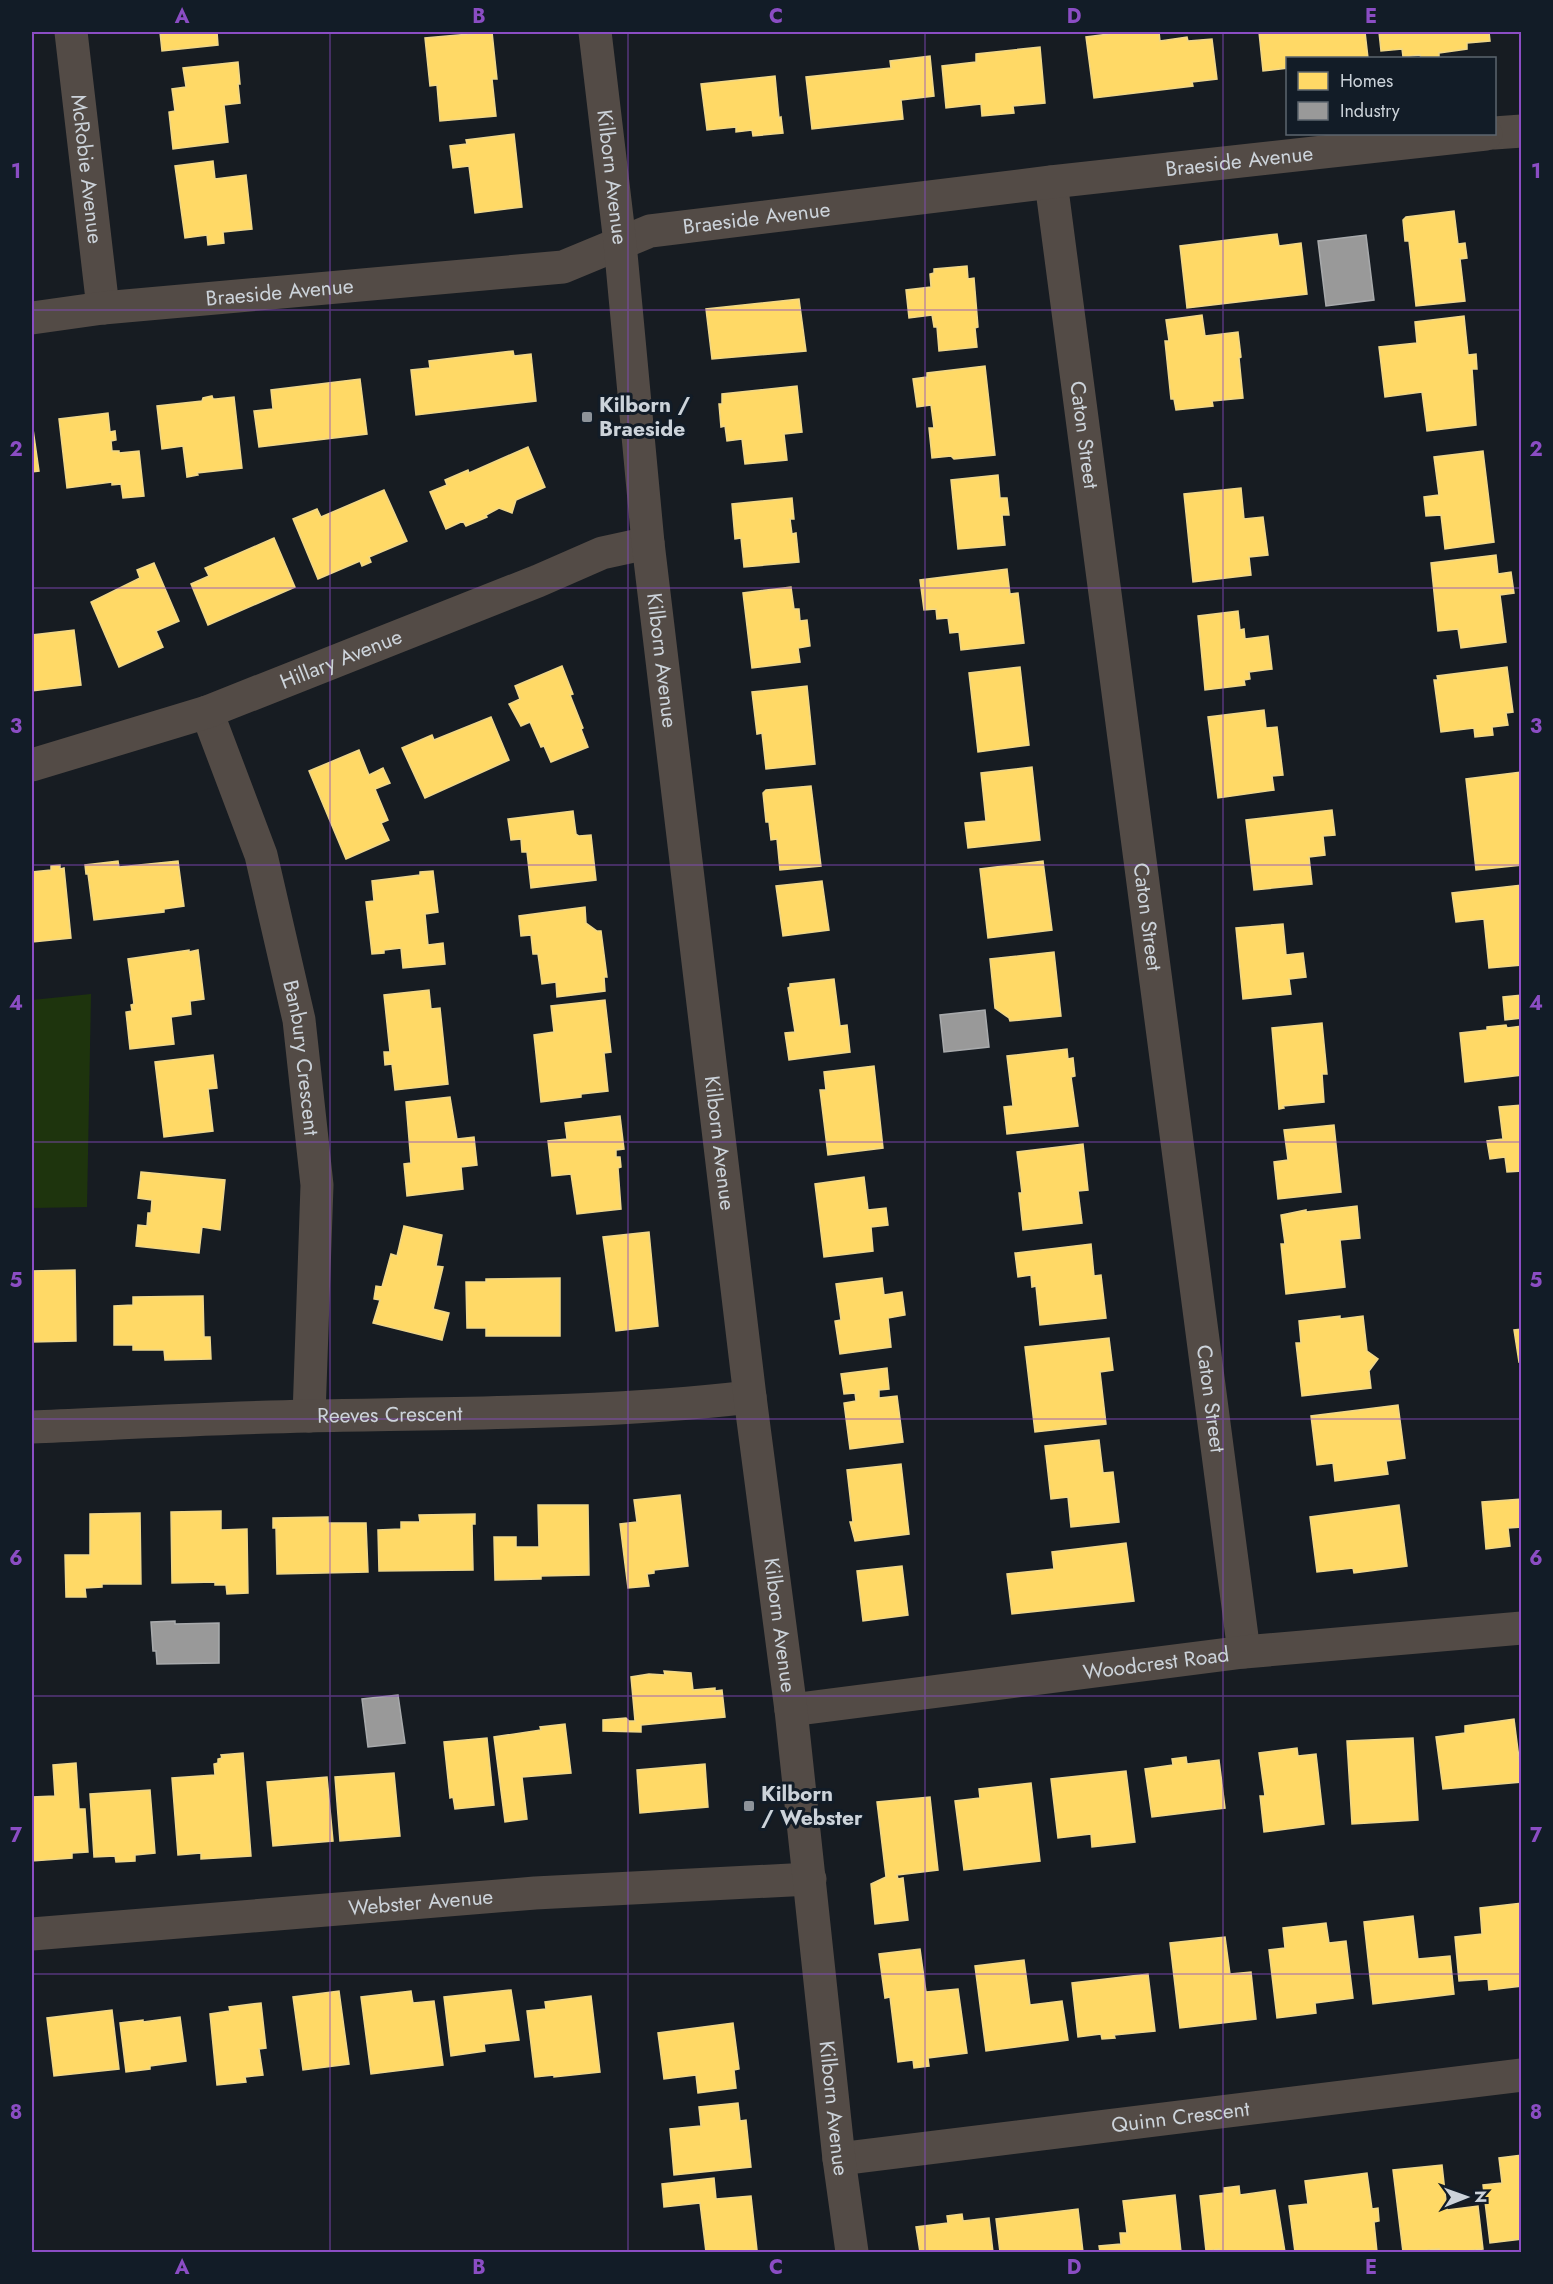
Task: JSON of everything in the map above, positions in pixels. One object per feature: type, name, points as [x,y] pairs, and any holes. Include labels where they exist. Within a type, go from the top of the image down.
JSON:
[{"type":"street","name":"McRobie Avenue","points":[[71,32],[103,308]]},
{"type":"street","name":"Kilborn Avenue","points":[[595,32],[620,243],[648,543],[750,1397],[791,1710],[839,2159],[852,2253]]},
{"type":"street","points":[[1496,133],[1521,130]]},
{"type":"street","name":"Braeside Avenue","points":[[32,318],[103,308],[563,267],[650,231],[1051,182],[1477,135]]},
{"type":"street","name":"Caton Street","points":[[1051,182],[1244,1652]]},
{"type":"street","name":"Hillary Avenue","points":[[32,765],[207,712],[538,581],[602,553],[648,543]]},
{"type":"street","name":"Banbury Crescent","points":[[207,712],[261,855],[300,1020],[317,1185],[309,1416]]},
{"type":"street","name":"Reeves Crescent","points":[[32,1427],[309,1416],[441,1415],[701,1403],[750,1397]]},
{"type":"street","name":"Woodcrest Road","points":[[791,1710],[1244,1652],[1521,1628]]},
{"type":"street","name":"Webster Avenue","points":[[32,1934],[535,1893],[810,1879]]},
{"type":"street","name":"Quinn Crescent","points":[[839,2159],[1521,2074]]},
{"type":"green space","points":[[91,994],[87,1207],[32,1208],[32,1000]]},
{"type":"building: Homes","points":[[160,32],[217,32],[218,45],[162,51]]},
{"type":"building: Homes","points":[[492,32],[497,79],[492,79],[496,116],[440,121],[437,85],[430,86],[425,38]]},
{"type":"building: Homes","points":[[1109,32],[1159,32],[1160,41],[1187,37],[1188,41],[1212,39],[1217,79],[1192,82],[1193,86],[1094,98],[1086,37],[1109,34]]},
{"type":"building: Homes","points":[[1259,32],[1365,32],[1368,57],[1286,57],[1286,68],[1263,71]]},
{"type":"building: Homes","points":[[1379,32],[1489,32],[1490,41],[1467,43],[1467,49],[1439,53],[1439,57],[1421,57],[1420,55],[1403,57],[1402,49],[1381,51]]},
{"type":"building: Homes","points":[[1040,47],[1045,103],[1013,106],[1014,113],[982,116],[981,104],[946,108],[942,66],[976,62],[976,54]]},
{"type":"building: Homes","points":[[930,56],[934,96],[901,100],[903,119],[812,129],[806,77],[891,68],[890,61]]},
{"type":"building: Homes","points":[[238,62],[240,103],[224,105],[228,142],[173,149],[169,112],[175,111],[172,89],[186,87],[183,68]]},
{"type":"building: Homes","points":[[775,76],[779,118],[781,117],[783,133],[753,136],[752,130],[736,132],[736,127],[707,130],[701,84]]},
{"type":"building: Homes","points":[[514,134],[522,207],[475,213],[469,166],[453,168],[450,146],[467,144],[466,140]]},
{"type":"building: Homes","points":[[213,161],[215,179],[246,175],[252,229],[223,232],[224,243],[208,245],[207,235],[185,238],[175,166]]},
{"type":"building: Homes","points":[[1454,211],[1458,244],[1465,243],[1467,258],[1460,259],[1465,301],[1416,306],[1409,241],[1405,241],[1403,220],[1406,217]]},
{"type":"building: Homes","points":[[1277,234],[1279,246],[1301,243],[1307,294],[1187,308],[1180,246]]},
{"type":"building: Homes","points":[[967,266],[968,279],[974,278],[978,327],[975,328],[977,347],[939,351],[937,327],[934,327],[932,315],[909,318],[906,290],[931,287],[930,274],[934,273],[934,269]]},
{"type":"building: Homes","points":[[799,299],[806,351],[712,359],[706,309]]},
{"type":"building: Homes","points":[[1202,315],[1205,336],[1238,332],[1243,398],[1212,401],[1213,406],[1176,410],[1174,399],[1171,399],[1165,341],[1169,341],[1166,320]]},
{"type":"building: Homes","points":[[1464,316],[1468,355],[1476,354],[1477,369],[1472,369],[1476,425],[1427,431],[1422,392],[1385,397],[1379,347],[1417,343],[1415,322]]},
{"type":"building: Homes","points":[[513,351],[514,356],[531,354],[536,401],[416,415],[411,370],[430,368],[429,361]]},
{"type":"building: Homes","points":[[985,366],[995,455],[954,459],[951,456],[932,458],[929,428],[934,428],[931,405],[917,407],[913,379],[927,377],[927,373]]},
{"type":"building: Homes","points":[[360,379],[367,434],[259,447],[254,411],[273,409],[271,390]]},
{"type":"building: Homes","points":[[797,386],[802,432],[784,434],[787,460],[745,464],[742,439],[727,441],[725,426],[721,427],[719,404],[722,404],[722,394]]},
{"type":"building: Homes","points":[[212,396],[213,399],[234,397],[242,468],[197,473],[198,475],[187,477],[183,446],[162,449],[157,406],[202,401],[203,398]]},
{"type":"building: Homes","points":[[108,413],[110,432],[115,431],[116,440],[111,441],[112,451],[119,451],[119,453],[139,451],[144,496],[123,498],[121,484],[112,485],[112,482],[67,488],[59,419]]},
{"type":"building: Homes","points":[[32,430],[39,471],[32,472]]},
{"type":"building: Homes","points":[[528,447],[545,487],[516,500],[512,513],[499,508],[486,515],[487,517],[466,526],[463,521],[446,529],[430,492],[447,485],[445,480],[468,470],[469,473]]},
{"type":"building: Homes","points":[[1483,451],[1494,542],[1445,549],[1441,515],[1426,516],[1424,497],[1439,495],[1434,457]]},
{"type":"building: Homes","points":[[998,475],[1000,498],[1007,498],[1009,515],[1002,515],[1005,545],[958,549],[951,480]]},
{"type":"building: Homes","points":[[1241,488],[1244,519],[1263,517],[1268,555],[1249,557],[1251,575],[1193,582],[1184,494]]},
{"type":"building: Homes","points":[[384,490],[407,541],[369,557],[371,562],[362,566],[360,561],[318,579],[293,519],[317,509],[321,517]]},
{"type":"building: Homes","points":[[792,498],[794,519],[790,519],[792,534],[796,533],[799,562],[744,567],[741,538],[735,539],[732,504]]},
{"type":"building: Homes","points":[[274,538],[295,587],[208,625],[191,584],[209,576],[205,568]]},
{"type":"building: Homes","points":[[1496,555],[1498,574],[1511,572],[1514,593],[1500,595],[1506,642],[1461,648],[1458,629],[1438,631],[1431,563]]},
{"type":"building: Homes","points":[[154,563],[179,621],[156,631],[163,647],[119,667],[91,602],[140,578],[137,570]]},
{"type":"building: Homes","points":[[1007,569],[1010,594],[1018,593],[1024,643],[961,650],[959,632],[950,633],[948,618],[937,619],[936,609],[924,610],[920,580]]},
{"type":"building: Homes","points":[[791,587],[794,609],[799,609],[800,621],[807,620],[810,646],[798,648],[800,662],[752,668],[743,593]]},
{"type":"building: Homes","points":[[1238,611],[1240,630],[1244,629],[1245,639],[1268,636],[1272,669],[1249,672],[1250,679],[1244,680],[1245,685],[1205,690],[1198,616]]},
{"type":"building: Homes","points":[[74,630],[81,685],[32,691],[32,635]]},
{"type":"building: Homes","points":[[562,666],[573,694],[570,695],[588,747],[551,762],[544,746],[541,747],[530,722],[521,726],[509,704],[520,699],[515,686]]},
{"type":"building: Homes","points":[[1020,667],[1029,745],[978,752],[969,673]]},
{"type":"building: Homes","points":[[1507,667],[1513,712],[1506,713],[1508,725],[1492,727],[1493,735],[1475,737],[1474,728],[1441,732],[1434,680],[1438,680],[1437,676]]},
{"type":"building: Homes","points":[[807,686],[815,764],[766,769],[762,733],[757,734],[752,692]]},
{"type":"building: Homes","points":[[1264,710],[1266,728],[1277,727],[1283,775],[1272,776],[1274,790],[1218,798],[1208,717]]},
{"type":"building: Homes","points":[[491,717],[509,760],[425,798],[402,748],[432,735],[434,740]]},
{"type":"building: Homes","points":[[359,750],[369,775],[383,768],[390,783],[375,789],[388,820],[381,823],[389,840],[346,859],[309,771]]},
{"type":"building: Homes","points":[[1032,767],[1040,840],[968,848],[965,823],[986,821],[981,773]]},
{"type":"building: Homes","points":[[1521,772],[1522,865],[1476,870],[1466,779]]},
{"type":"building: Homes","points":[[811,786],[821,866],[780,870],[777,839],[771,840],[769,822],[766,822],[763,793],[766,790]]},
{"type":"building: Homes","points":[[1332,810],[1335,835],[1323,836],[1325,855],[1309,857],[1312,884],[1254,890],[1246,820]]},
{"type":"building: Homes","points":[[573,811],[576,834],[591,835],[596,880],[531,888],[527,852],[522,852],[521,839],[511,840],[508,819]]},
{"type":"building: Homes","points":[[118,861],[119,867],[178,861],[184,906],[164,909],[164,912],[94,920],[85,865]]},
{"type":"building: Homes","points":[[1043,861],[1052,930],[988,938],[980,869]]},
{"type":"building: Homes","points":[[60,865],[60,869],[64,868],[71,938],[32,942],[32,872],[51,870],[51,866]]},
{"type":"building: Homes","points":[[433,871],[438,912],[425,914],[428,945],[443,943],[445,964],[403,968],[401,948],[372,954],[366,902],[374,901],[372,881],[420,875],[420,872]]},
{"type":"building: Homes","points":[[822,881],[829,930],[783,936],[776,886]]},
{"type":"building: Homes","points":[[1522,885],[1522,965],[1489,968],[1484,919],[1456,922],[1452,893]]},
{"type":"building: Homes","points":[[585,907],[586,923],[597,931],[601,931],[607,977],[604,977],[605,991],[557,997],[556,982],[542,984],[538,954],[533,954],[531,935],[521,936],[519,916]]},
{"type":"building: Homes","points":[[1283,924],[1286,955],[1303,953],[1306,977],[1289,979],[1291,994],[1243,999],[1236,928]]},
{"type":"building: Homes","points":[[189,950],[189,952],[198,950],[204,999],[190,1001],[191,1014],[171,1017],[174,1044],[130,1049],[126,1012],[132,1011],[131,1005],[134,1004],[128,959]]},
{"type":"building: Homes","points":[[1054,952],[1061,1016],[1010,1021],[995,1008],[990,959]]},
{"type":"building: Homes","points":[[834,979],[840,1026],[847,1025],[850,1052],[789,1060],[785,1033],[795,1032],[788,988],[790,984]]},
{"type":"building: Homes","points":[[429,990],[431,1009],[440,1008],[448,1084],[395,1090],[392,1064],[385,1065],[384,1052],[390,1052],[384,995]]},
{"type":"building: Homes","points":[[1522,995],[1522,1018],[1505,1020],[1503,997]]},
{"type":"building: Homes","points":[[605,1000],[611,1052],[604,1053],[608,1091],[541,1102],[534,1035],[554,1032],[551,1006]]},
{"type":"building: Homes","points":[[1322,1023],[1327,1074],[1322,1074],[1324,1102],[1283,1106],[1284,1108],[1279,1109],[1272,1028]]},
{"type":"building: Homes","points":[[1506,1025],[1507,1028],[1522,1026],[1522,1075],[1465,1082],[1460,1033]]},
{"type":"building: Homes","points":[[1067,1049],[1068,1059],[1073,1058],[1075,1076],[1071,1077],[1078,1126],[1007,1134],[1004,1107],[1013,1106],[1007,1056]]},
{"type":"building: Homes","points":[[213,1055],[217,1088],[208,1089],[213,1131],[164,1137],[155,1062]]},
{"type":"building: Homes","points":[[874,1066],[883,1148],[828,1155],[820,1090],[826,1090],[824,1072]]},
{"type":"building: Homes","points":[[450,1097],[457,1139],[474,1137],[477,1165],[461,1167],[463,1189],[407,1196],[404,1164],[411,1163],[406,1102]]},
{"type":"building: Homes","points":[[1522,1105],[1522,1171],[1507,1172],[1505,1157],[1490,1159],[1487,1141],[1503,1139],[1499,1107]]},
{"type":"building: Homes","points":[[620,1116],[624,1149],[616,1150],[616,1157],[620,1157],[621,1167],[618,1168],[621,1209],[577,1214],[571,1174],[552,1176],[548,1141],[567,1139],[565,1123]]},
{"type":"building: Homes","points":[[1334,1125],[1341,1192],[1278,1199],[1274,1162],[1288,1160],[1284,1130]]},
{"type":"building: Homes","points":[[1083,1144],[1088,1190],[1078,1191],[1082,1223],[1023,1230],[1019,1193],[1022,1193],[1017,1152]]},
{"type":"building: Homes","points":[[141,1172],[225,1180],[220,1230],[202,1227],[199,1253],[136,1246],[138,1225],[147,1226],[152,1200],[138,1198]]},
{"type":"building: Homes","points":[[864,1177],[868,1210],[886,1208],[888,1225],[871,1227],[873,1251],[824,1257],[815,1184]]},
{"type":"building: Homes","points":[[1357,1206],[1360,1238],[1340,1240],[1345,1287],[1286,1294],[1281,1244],[1285,1244],[1281,1215],[1306,1210],[1306,1212]]},
{"type":"building: Homes","points":[[404,1226],[442,1235],[436,1266],[443,1267],[433,1309],[449,1313],[442,1340],[373,1323],[380,1300],[374,1299],[376,1286],[382,1287],[391,1254],[397,1256]]},
{"type":"building: Homes","points":[[649,1232],[658,1326],[616,1331],[603,1237]]},
{"type":"building: Homes","points":[[1091,1244],[1094,1276],[1101,1275],[1106,1318],[1040,1325],[1036,1286],[1032,1287],[1031,1275],[1018,1277],[1015,1253]]},
{"type":"building: Homes","points":[[75,1270],[76,1341],[32,1342],[32,1271]]},
{"type":"building: Homes","points":[[560,1278],[560,1336],[486,1336],[486,1328],[467,1328],[466,1282],[486,1282],[486,1279]]},
{"type":"building: Homes","points":[[882,1278],[884,1295],[902,1292],[905,1315],[888,1318],[891,1347],[840,1354],[835,1321],[841,1320],[836,1284]]},
{"type":"building: Homes","points":[[203,1296],[204,1337],[210,1337],[211,1359],[165,1360],[164,1350],[133,1350],[133,1345],[114,1345],[114,1306],[133,1305],[133,1297]]},
{"type":"building: Homes","points":[[1340,1316],[1340,1319],[1363,1316],[1367,1351],[1378,1359],[1369,1371],[1371,1388],[1302,1396],[1296,1343],[1301,1343],[1299,1321]]},
{"type":"building: Homes","points":[[1522,1329],[1522,1361],[1519,1362],[1514,1330]]},
{"type":"building: Homes","points":[[1109,1338],[1113,1370],[1100,1372],[1106,1424],[1035,1432],[1025,1347]]},
{"type":"building: Homes","points":[[887,1368],[889,1389],[879,1390],[879,1398],[897,1396],[903,1442],[850,1449],[844,1403],[856,1401],[855,1393],[844,1394],[841,1374]]},
{"type":"building: Homes","points":[[1398,1405],[1405,1458],[1386,1461],[1388,1474],[1335,1481],[1333,1463],[1317,1465],[1311,1416]]},
{"type":"building: Homes","points":[[1099,1440],[1103,1473],[1113,1472],[1119,1522],[1071,1527],[1068,1497],[1051,1499],[1045,1446]]},
{"type":"building: Homes","points":[[901,1464],[909,1534],[855,1541],[850,1522],[853,1522],[847,1470]]},
{"type":"building: Homes","points":[[680,1495],[688,1566],[654,1570],[654,1573],[647,1574],[649,1586],[628,1588],[620,1524],[637,1522],[634,1500]]},
{"type":"building: Homes","points":[[1522,1499],[1522,1527],[1508,1528],[1510,1546],[1486,1549],[1482,1502]]},
{"type":"building: Homes","points":[[538,1505],[588,1505],[589,1575],[495,1580],[494,1537],[516,1537],[516,1547],[539,1547]]},
{"type":"building: Homes","points":[[1399,1505],[1407,1566],[1354,1573],[1353,1568],[1317,1572],[1310,1517]]},
{"type":"building: Homes","points":[[221,1511],[221,1530],[247,1529],[248,1593],[227,1594],[226,1585],[215,1585],[215,1582],[172,1583],[171,1512]]},
{"type":"building: Homes","points":[[140,1513],[141,1584],[102,1584],[102,1587],[85,1588],[86,1597],[66,1597],[65,1555],[90,1555],[90,1514]]},
{"type":"building: Homes","points":[[475,1514],[475,1524],[472,1524],[473,1570],[379,1571],[378,1530],[401,1529],[401,1522],[420,1522],[419,1515]]},
{"type":"building: Homes","points":[[328,1517],[328,1523],[366,1523],[368,1572],[277,1574],[276,1528],[273,1528],[273,1518]]},
{"type":"building: Homes","points":[[1126,1543],[1134,1601],[1012,1614],[1007,1574],[1054,1569],[1052,1552]]},
{"type":"building: Homes","points":[[902,1566],[908,1615],[863,1621],[857,1571]]},
{"type":"building: Homes","points":[[664,1671],[691,1673],[693,1690],[715,1688],[715,1691],[722,1690],[725,1717],[641,1725],[641,1732],[603,1731],[603,1720],[626,1718],[629,1721],[635,1721],[631,1677],[649,1674],[665,1675]]},
{"type":"building: Homes","points":[[1514,1719],[1522,1782],[1443,1789],[1436,1737],[1465,1733],[1465,1726]]},
{"type":"building: Homes","points":[[565,1724],[571,1773],[522,1777],[527,1819],[505,1822],[494,1737]]},
{"type":"building: Homes","points":[[487,1738],[494,1805],[455,1809],[453,1797],[450,1798],[444,1742]]},
{"type":"building: Homes","points":[[1413,1738],[1418,1820],[1352,1824],[1347,1741]]},
{"type":"building: Homes","points":[[1297,1748],[1298,1756],[1316,1754],[1324,1824],[1264,1832],[1260,1796],[1265,1796],[1259,1753]]},
{"type":"building: Homes","points":[[243,1753],[251,1856],[201,1859],[201,1853],[178,1855],[172,1778],[215,1775],[214,1764],[222,1758],[221,1755]]},
{"type":"building: Homes","points":[[1186,1757],[1187,1764],[1219,1760],[1225,1808],[1152,1817],[1145,1769],[1173,1765],[1172,1759]]},
{"type":"building: Homes","points":[[76,1763],[79,1809],[85,1809],[88,1852],[72,1853],[72,1858],[32,1861],[32,1797],[55,1796],[53,1765]]},
{"type":"building: Homes","points":[[705,1764],[708,1807],[640,1813],[637,1770]]},
{"type":"building: Homes","points":[[1126,1771],[1135,1842],[1092,1847],[1091,1834],[1058,1838],[1051,1779]]},
{"type":"building: Homes","points":[[394,1773],[400,1836],[340,1841],[335,1777]]},
{"type":"building: Homes","points":[[327,1777],[333,1841],[273,1846],[267,1782]]},
{"type":"building: Homes","points":[[1031,1783],[1040,1861],[964,1870],[955,1801],[980,1798],[979,1789]]},
{"type":"building: Homes","points":[[150,1790],[155,1853],[135,1855],[135,1861],[116,1862],[115,1856],[94,1857],[90,1794]]},
{"type":"building: Homes","points":[[930,1797],[938,1870],[897,1875],[898,1879],[903,1878],[908,1920],[875,1924],[871,1884],[886,1877],[877,1802]]},
{"type":"building: Homes","points":[[1522,1903],[1522,1986],[1489,1990],[1488,1979],[1459,1981],[1455,1937],[1482,1934],[1480,1908]]},
{"type":"building: Homes","points":[[1413,1916],[1418,1959],[1450,1956],[1454,1994],[1373,2004],[1364,1922]]},
{"type":"building: Homes","points":[[1326,1923],[1329,1943],[1346,1941],[1353,1998],[1315,2003],[1316,2013],[1277,2018],[1269,1950],[1285,1948],[1283,1928]]},
{"type":"building: Homes","points":[[1225,1937],[1230,1974],[1251,1972],[1256,2019],[1180,2028],[1170,1943]]},
{"type":"building: Homes","points":[[920,1949],[926,1992],[958,1989],[967,2053],[928,2058],[929,2066],[914,2068],[913,2060],[898,2062],[890,1997],[885,1998],[879,1954]]},
{"type":"building: Homes","points":[[1024,1960],[1030,2005],[1062,2001],[1068,2040],[986,2051],[975,1966]]},
{"type":"building: Homes","points":[[1148,1974],[1155,2031],[1114,2035],[1115,2038],[1102,2039],[1101,2034],[1078,2037],[1072,1983]]},
{"type":"building: Homes","points":[[511,1990],[519,2040],[484,2044],[485,2051],[451,2056],[444,1997]]},
{"type":"building: Homes","points":[[339,1991],[349,2064],[303,2070],[293,1997]]},
{"type":"building: Homes","points":[[411,1991],[413,2003],[434,2001],[443,2065],[371,2074],[361,1997]]},
{"type":"building: Homes","points":[[591,1996],[600,2072],[535,2077],[527,2011],[546,2009],[545,2002]]},
{"type":"building: Homes","points":[[261,2003],[266,2048],[259,2049],[263,2075],[245,2077],[246,2082],[217,2085],[210,2014],[230,2011],[229,2007]]},
{"type":"building: Homes","points":[[112,2010],[119,2069],[54,2076],[47,2018]]},
{"type":"building: Homes","points":[[180,2017],[186,2061],[126,2072],[120,2023]]},
{"type":"building: Homes","points":[[733,2023],[739,2069],[734,2070],[736,2088],[698,2093],[696,2075],[664,2079],[658,2033]]},
{"type":"building: Homes","points":[[738,2103],[740,2121],[746,2120],[751,2167],[674,2175],[670,2129],[701,2126],[699,2107]]},
{"type":"building: Homes","points":[[1522,2155],[1522,2239],[1490,2243],[1483,2185],[1502,2183],[1499,2158]]},
{"type":"building: Homes","points":[[1442,2165],[1447,2210],[1478,2206],[1483,2249],[1455,2252],[1439,2252],[1439,2249],[1403,2252],[1393,2170]]},
{"type":"building: Homes","points":[[1367,2173],[1372,2209],[1378,2208],[1379,2221],[1374,2222],[1377,2252],[1295,2252],[1289,2206],[1308,2204],[1305,2181]]},
{"type":"building: Homes","points":[[714,2178],[716,2199],[751,2196],[757,2250],[706,2252],[700,2203],[664,2207],[662,2184]]},
{"type":"building: Homes","points":[[1239,2186],[1240,2195],[1275,2190],[1285,2252],[1219,2252],[1219,2249],[1206,2251],[1200,2196],[1224,2193],[1224,2188]]},
{"type":"building: Homes","points":[[1175,2195],[1181,2252],[1100,2252],[1099,2246],[1121,2244],[1120,2233],[1127,2233],[1123,2201]]},
{"type":"building: Homes","points":[[1078,2209],[1083,2252],[1000,2252],[996,2219]]},
{"type":"building: Homes","points":[[962,2214],[963,2221],[989,2218],[993,2252],[920,2252],[916,2227],[948,2223],[947,2216]]},
{"type":"building: Industry","points":[[1366,235],[1374,300],[1326,306],[1318,241]]},
{"type":"building: Industry","points":[[985,1010],[989,1047],[944,1052],[940,1015]]},
{"type":"building: Industry","points":[[175,1621],[175,1624],[219,1623],[219,1663],[157,1664],[156,1651],[153,1651],[151,1622]]},
{"type":"building: Industry","points":[[398,1695],[405,1743],[368,1747],[362,1699]]},
{"type":"place","name":"Kilborn / Braeside","points":[[587,417]]},
{"type":"place","name":"Kilborn / Webster","points":[[749,1806]]}]
